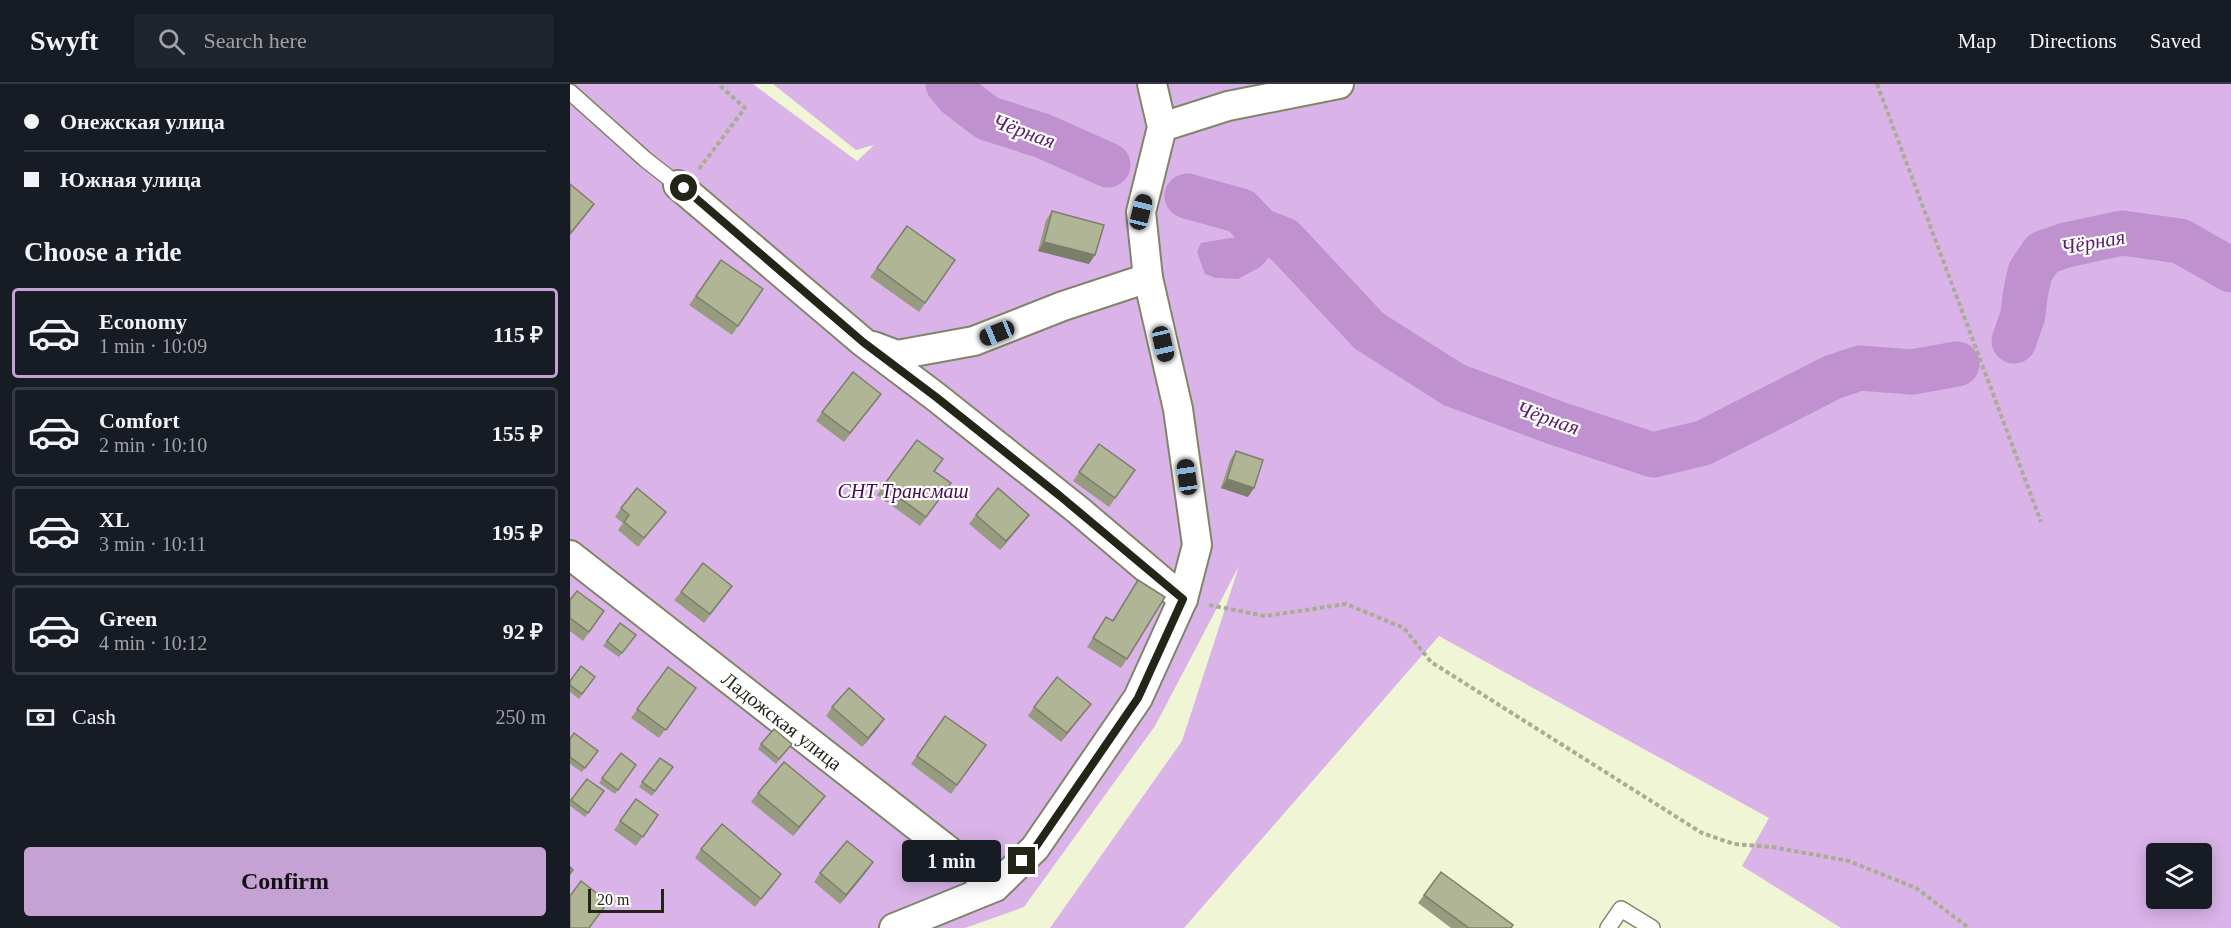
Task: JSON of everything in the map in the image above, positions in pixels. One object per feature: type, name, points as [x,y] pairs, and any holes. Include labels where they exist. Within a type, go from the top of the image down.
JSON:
[{"type":"street","points":[[894,928],[995,887],[1035,848],[1138,698],[1183,599],[1197,545],[1178,409],[1148,278],[1141,212],[1162,127],[1152,84]]},
{"type":"street","points":[[1162,127],[1227,106],[1339,84]]},
{"type":"street","points":[[681,187],[863,342],[1060,496],[1183,599]]},
{"type":"street","points":[[863,342],[897,355],[974,341],[1064,306],[1148,278]]},
{"type":"street","name":"Ладожская улица","points":[[570,555],[995,887]]},
{"type":"lane","points":[[570,92],[646,160],[681,187]]},
{"type":"lane","points":[[1608,928],[1621,909],[1652,928]]},
{"type":"path","points":[[681,187],[745,108],[718,84]]},
{"type":"path","points":[[1877,84],[2040,522]]},
{"type":"path","points":[[1183,599],[1265,616],[1346,604],[1404,628],[1431,662],[1702,832],[1734,844],[1772,847],[1850,861],[1916,888],[1969,928]]},
{"type":"green space","name":"СНТ Трансмаш","points":[[570,84],[753,84],[857,161],[874,145],[856,150],[773,84],[2231,84],[2231,928],[1841,928],[1742,866],[1769,818],[1439,636],[1184,928],[1050,928],[1182,741],[1239,566],[1155,726],[1024,907],[965,928],[570,928]]},
{"type":"shaded area","points":[[1264,235],[1270,242],[1267,260],[1260,267],[1238,279],[1216,278],[1205,274],[1197,252],[1201,243]]},
{"type":"building","points":[[570,184],[594,204],[570,234]]},
{"type":"building","points":[[1052,211],[1104,225],[1095,255],[1044,242]]},
{"type":"building","points":[[907,226],[955,260],[925,303],[877,268]]},
{"type":"building","points":[[721,260],[763,289],[738,326],[696,296]]},
{"type":"building","points":[[853,372],[881,394],[850,433],[822,412]]},
{"type":"building","points":[[917,440],[943,459],[934,471],[951,483],[926,517],[883,486]]},
{"type":"building","points":[[1099,444],[1135,470],[1115,498],[1079,472]]},
{"type":"building","points":[[1236,451],[1263,460],[1254,488],[1227,479]]},
{"type":"building","points":[[637,488],[666,512],[644,538],[624,522],[629,515],[621,508]]},
{"type":"building","points":[[998,488],[1029,515],[1006,541],[976,515]]},
{"type":"building","points":[[703,563],[732,586],[710,614],[681,592]]},
{"type":"building","points":[[1138,580],[1165,597],[1127,659],[1093,638],[1106,617],[1113,621]]},
{"type":"building","points":[[577,591],[604,611],[589,632],[570,618],[570,600]]},
{"type":"building","points":[[620,623],[636,635],[622,653],[607,641]]},
{"type":"building","points":[[581,666],[595,677],[582,694],[570,685],[570,681]]},
{"type":"building","points":[[668,667],[696,688],[666,730],[637,709]]},
{"type":"building","points":[[1057,677],[1091,704],[1067,733],[1034,707]]},
{"type":"building","points":[[849,688],[884,719],[868,738],[832,707]]},
{"type":"building","points":[[945,716],[986,745],[957,785],[917,756]]},
{"type":"building","points":[[774,729],[792,744],[779,759],[761,744]]},
{"type":"building","points":[[574,733],[598,751],[585,768],[570,757],[570,739]]},
{"type":"building","points":[[621,753],[636,765],[618,790],[602,778]]},
{"type":"building","points":[[660,758],[673,767],[655,791],[642,782]]},
{"type":"building","points":[[784,762],[825,796],[799,827],[758,793]]},
{"type":"building","points":[[587,779],[604,791],[588,813],[571,800]]},
{"type":"building","points":[[636,799],[658,815],[643,837],[620,821]]},
{"type":"building","points":[[722,824],[781,874],[761,899],[701,849]]},
{"type":"building","points":[[847,841],[873,862],[846,895],[820,873]]},
{"type":"building","points":[[1441,872],[1513,925],[1511,928],[1469,928],[1424,895]]},
{"type":"building","points":[[581,881],[608,902],[589,928],[570,928],[570,896]]},
{"type":"waterway","name":"Чёрная","points":[[948,84],[957,95],[987,118],[1043,136],[1108,165]]},
{"type":"waterway","name":"Чёрная","points":[[1187,196],[1241,211],[1259,230],[1284,240],[1369,331],[1454,385],[1556,423],[1653,455],[1703,443],[1833,377],[1860,368],[1912,372],[1957,364]]},
{"type":"waterway","name":"Чёрная","points":[[2014,341],[2023,315],[2030,272],[2043,253],[2066,245],[2122,233],[2180,241],[2231,270]]},
{"type":"route","points":[[684,188],[863,342],[1078,510],[1183,599],[1138,698],[1035,848],[1022,861]]}]
